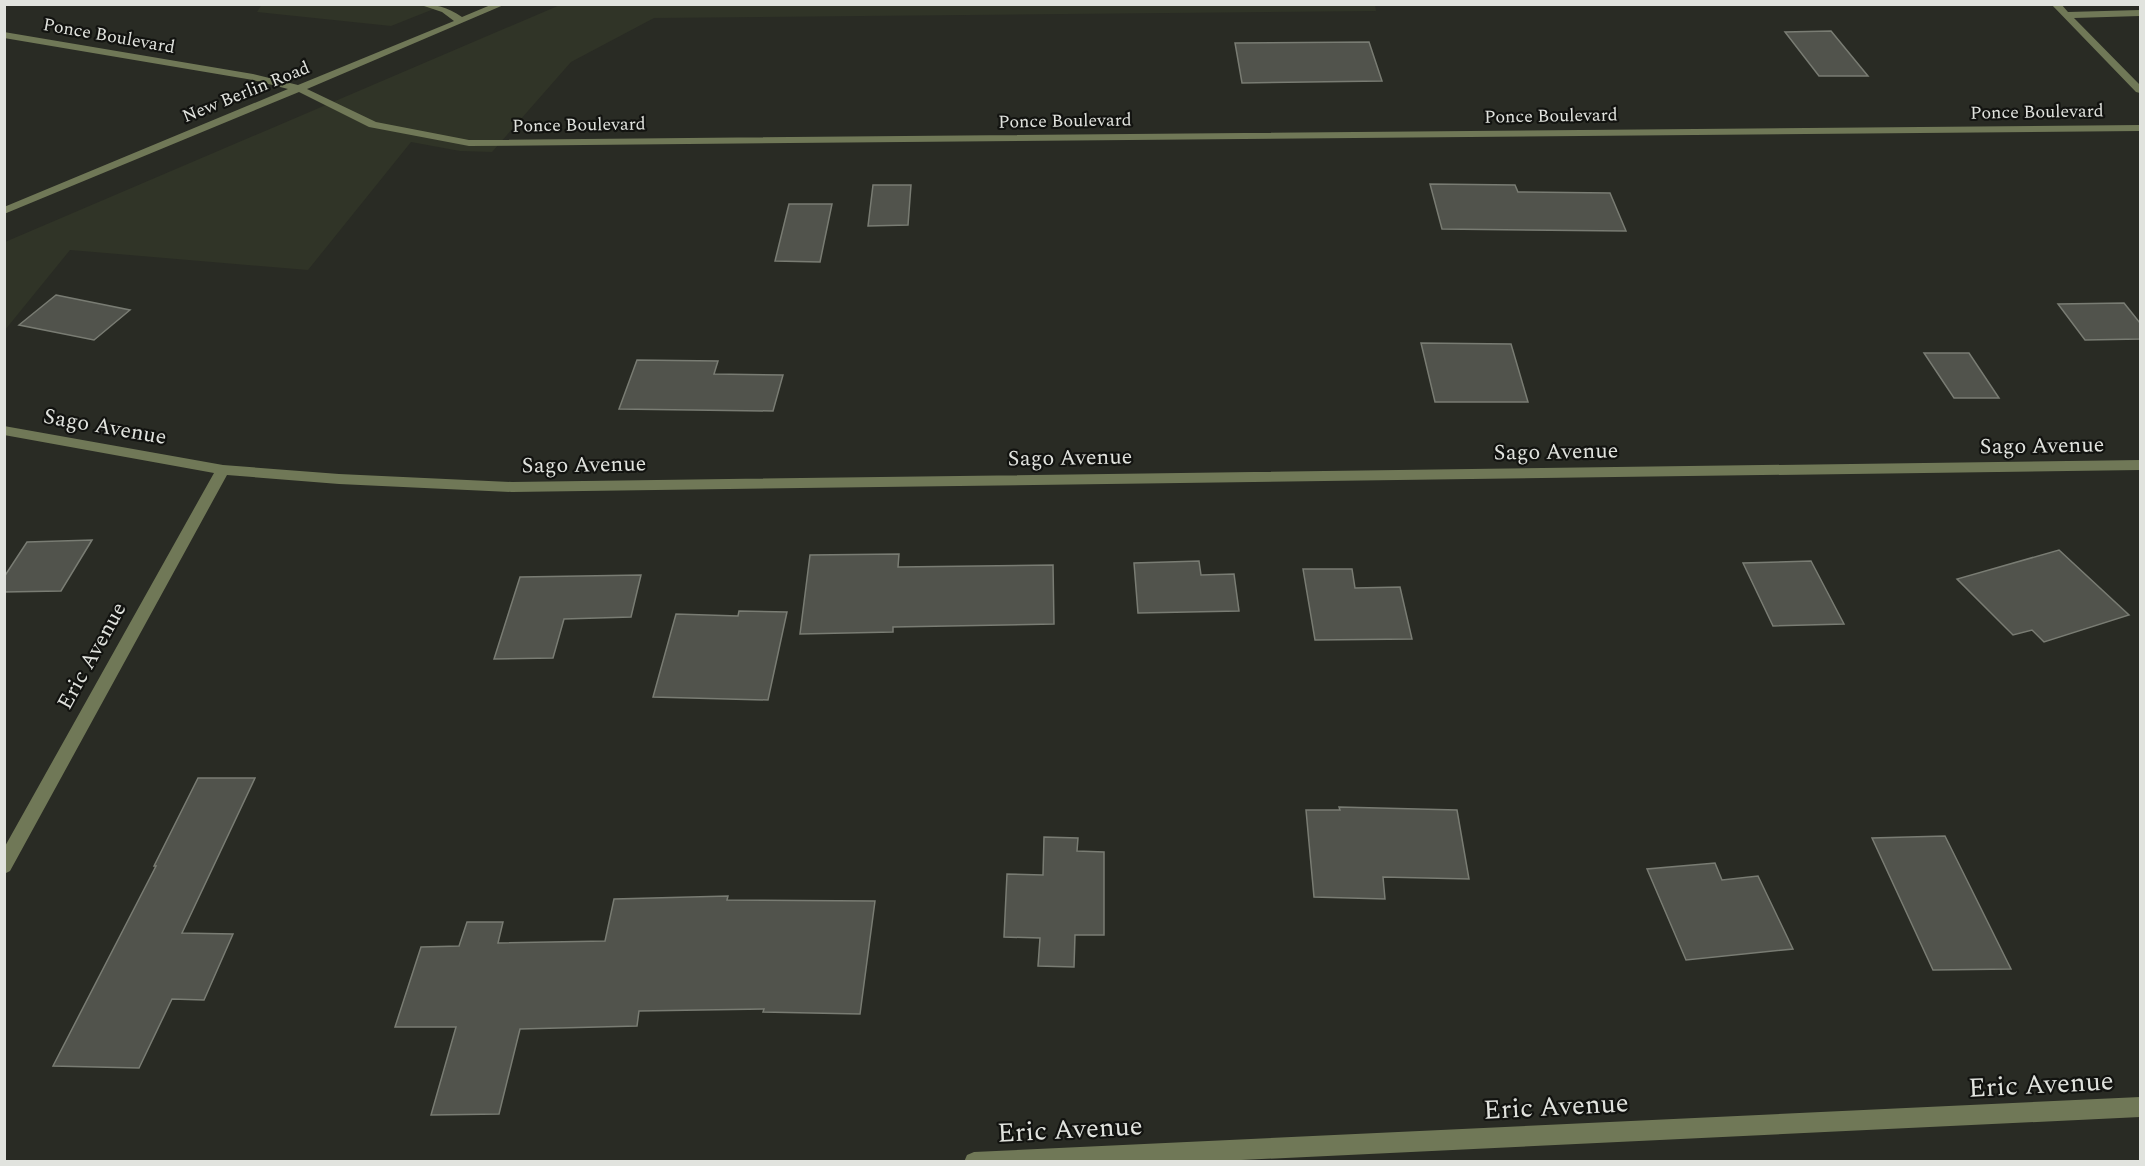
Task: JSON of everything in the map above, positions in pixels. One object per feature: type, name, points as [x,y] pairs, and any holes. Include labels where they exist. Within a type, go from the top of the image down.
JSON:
[{"type":"street","points":[[422,4],[446,10],[461,21]]},
{"type":"street","name":"New Berlin Road","points":[[4,211],[502,4]]},
{"type":"street","points":[[2055,4],[2140,90]]},
{"type":"street","points":[[2066,15],[2140,13]]},
{"type":"street","name":"Ponce Boulevard","points":[[4,35],[253,77],[300,89],[374,125],[469,143],[2140,128]]},
{"type":"street","name":"Sago Avenue","points":[[4,430],[223,470],[339,479],[512,487],[2140,465]]},
{"type":"street","name":"Eric Avenue","points":[[4,866],[223,470]]},
{"type":"street","name":"Eric Avenue","points":[[974,1161],[2140,1107]]},
{"type":"shaded area","points":[[262,4],[444,5],[391,26],[257,12]]},
{"type":"shaded area","points":[[560,5],[1375,5],[1376,11],[654,18],[571,62],[492,152],[460,151],[411,142],[308,270],[70,250],[5,330],[5,242]]},
{"type":"building","points":[[1831,31],[1868,76],[1819,76],[1785,32]]},
{"type":"building","points":[[1369,42],[1382,81],[1242,83],[1235,43]]},
{"type":"building","points":[[1430,184],[1515,185],[1518,192],[1610,193],[1626,231],[1442,229]]},
{"type":"building","points":[[873,185],[911,185],[908,225],[868,226]]},
{"type":"building","points":[[789,204],[832,204],[820,262],[775,261]]},
{"type":"building","points":[[56,295],[130,310],[94,340],[19,325]]},
{"type":"building","points":[[2124,303],[2140,323],[2140,339],[2085,340],[2058,304]]},
{"type":"building","points":[[1421,343],[1511,344],[1528,402],[1435,402]]},
{"type":"building","points":[[1924,353],[1969,353],[1999,398],[1954,398]]},
{"type":"building","points":[[637,360],[718,361],[714,374],[783,375],[773,411],[619,409]]},
{"type":"building","points":[[92,540],[61,591],[4,592],[4,577],[27,542]]},
{"type":"building","points":[[2059,550],[2129,615],[2044,642],[2032,630],[2013,635],[1957,579]]},
{"type":"building","points":[[899,554],[898,567],[1053,565],[1054,624],[893,627],[893,632],[800,634],[810,555]]},
{"type":"building","points":[[1199,561],[1201,575],[1234,574],[1239,611],[1138,613],[1134,563]]},
{"type":"building","points":[[1811,561],[1844,624],[1773,626],[1743,563]]},
{"type":"building","points":[[1303,569],[1352,569],[1355,588],[1400,587],[1412,639],[1315,640]]},
{"type":"building","points":[[641,575],[631,617],[564,619],[553,658],[494,659],[520,577]]},
{"type":"building","points":[[739,611],[787,612],[768,700],[653,697],[676,614],[738,616]]},
{"type":"building","points":[[198,778],[255,778],[182,933],[233,934],[204,1000],[172,999],[139,1068],[53,1066],[156,866],[154,866]]},
{"type":"building","points":[[1339,807],[1457,810],[1469,879],[1383,877],[1385,899],[1314,897],[1306,810],[1340,810]]},
{"type":"building","points":[[1945,836],[2011,969],[1933,970],[1872,838]]},
{"type":"building","points":[[1044,837],[1078,838],[1077,851],[1104,852],[1104,935],[1075,935],[1074,967],[1038,966],[1040,938],[1004,937],[1007,874],[1043,875]]},
{"type":"building","points":[[1715,863],[1722,880],[1758,876],[1793,949],[1686,960],[1647,869]]},
{"type":"building","points":[[728,896],[727,900],[875,901],[860,1014],[763,1012],[764,1009],[639,1011],[637,1026],[520,1029],[499,1114],[431,1115],[456,1027],[395,1027],[421,947],[459,946],[467,922],[503,922],[498,943],[605,941],[614,899]]}]
